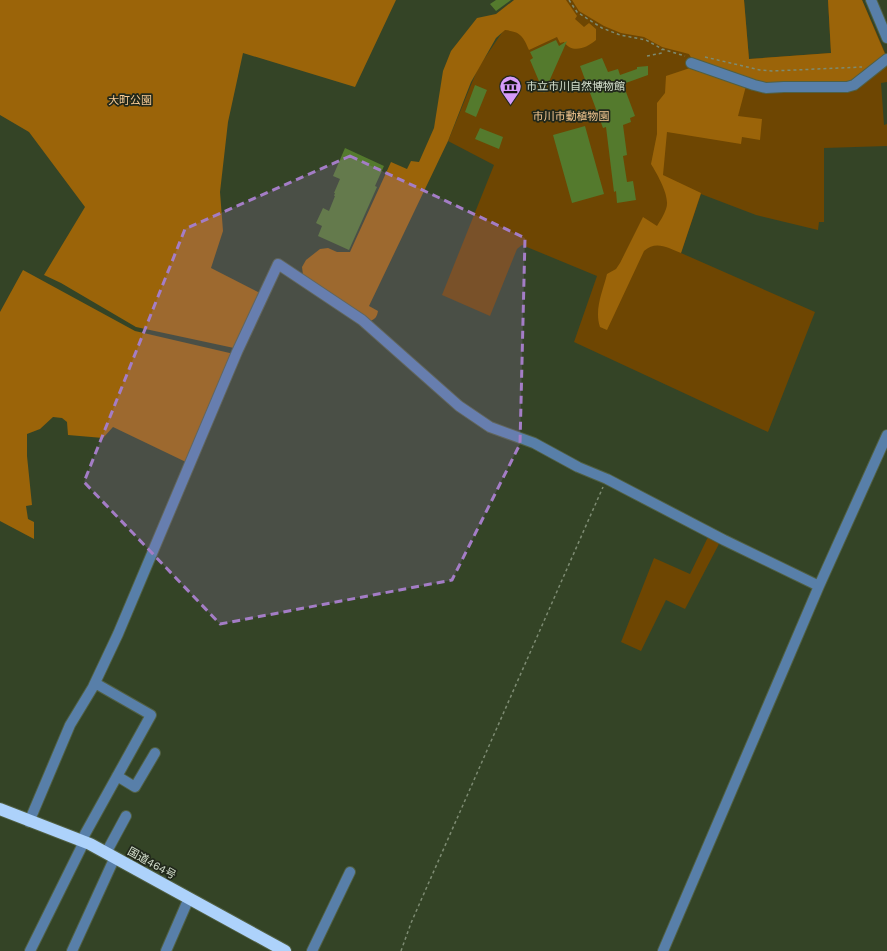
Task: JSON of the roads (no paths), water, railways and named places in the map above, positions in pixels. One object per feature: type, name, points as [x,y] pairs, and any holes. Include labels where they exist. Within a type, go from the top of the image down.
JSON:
[{"type":"highway","name":"国道464号","points":[[0,810],[82,841],[111,855],[285,951]]},
{"type":"street","points":[[871,0],[887,38]]},
{"type":"street","points":[[690,60],[754,85],[766,88],[847,87],[854,85],[887,59]]},
{"type":"street","points":[[29,822],[70,725],[95,683],[118,634],[237,352],[278,264],[362,320],[459,406],[490,427],[534,443],[578,467],[607,479],[724,540],[819,586]]},
{"type":"street","points":[[663,951],[802,625],[887,434]]},
{"type":"street","points":[[30,951],[81,848],[82,841],[151,716],[95,683]]},
{"type":"street","points":[[117,776],[135,787],[155,752]]},
{"type":"street","points":[[72,951],[126,816]]},
{"type":"street","points":[[312,951],[350,872]]},
{"type":"street","points":[[166,951],[189,898]]},
{"type":"place","name":"市立市川自然博物館","points":[[511,106]]},
{"type":"park label","name":"大町公園","points":[[130,100]]},
{"type":"park label","name":"市川市動植物園","points":[[571,116]]}]
